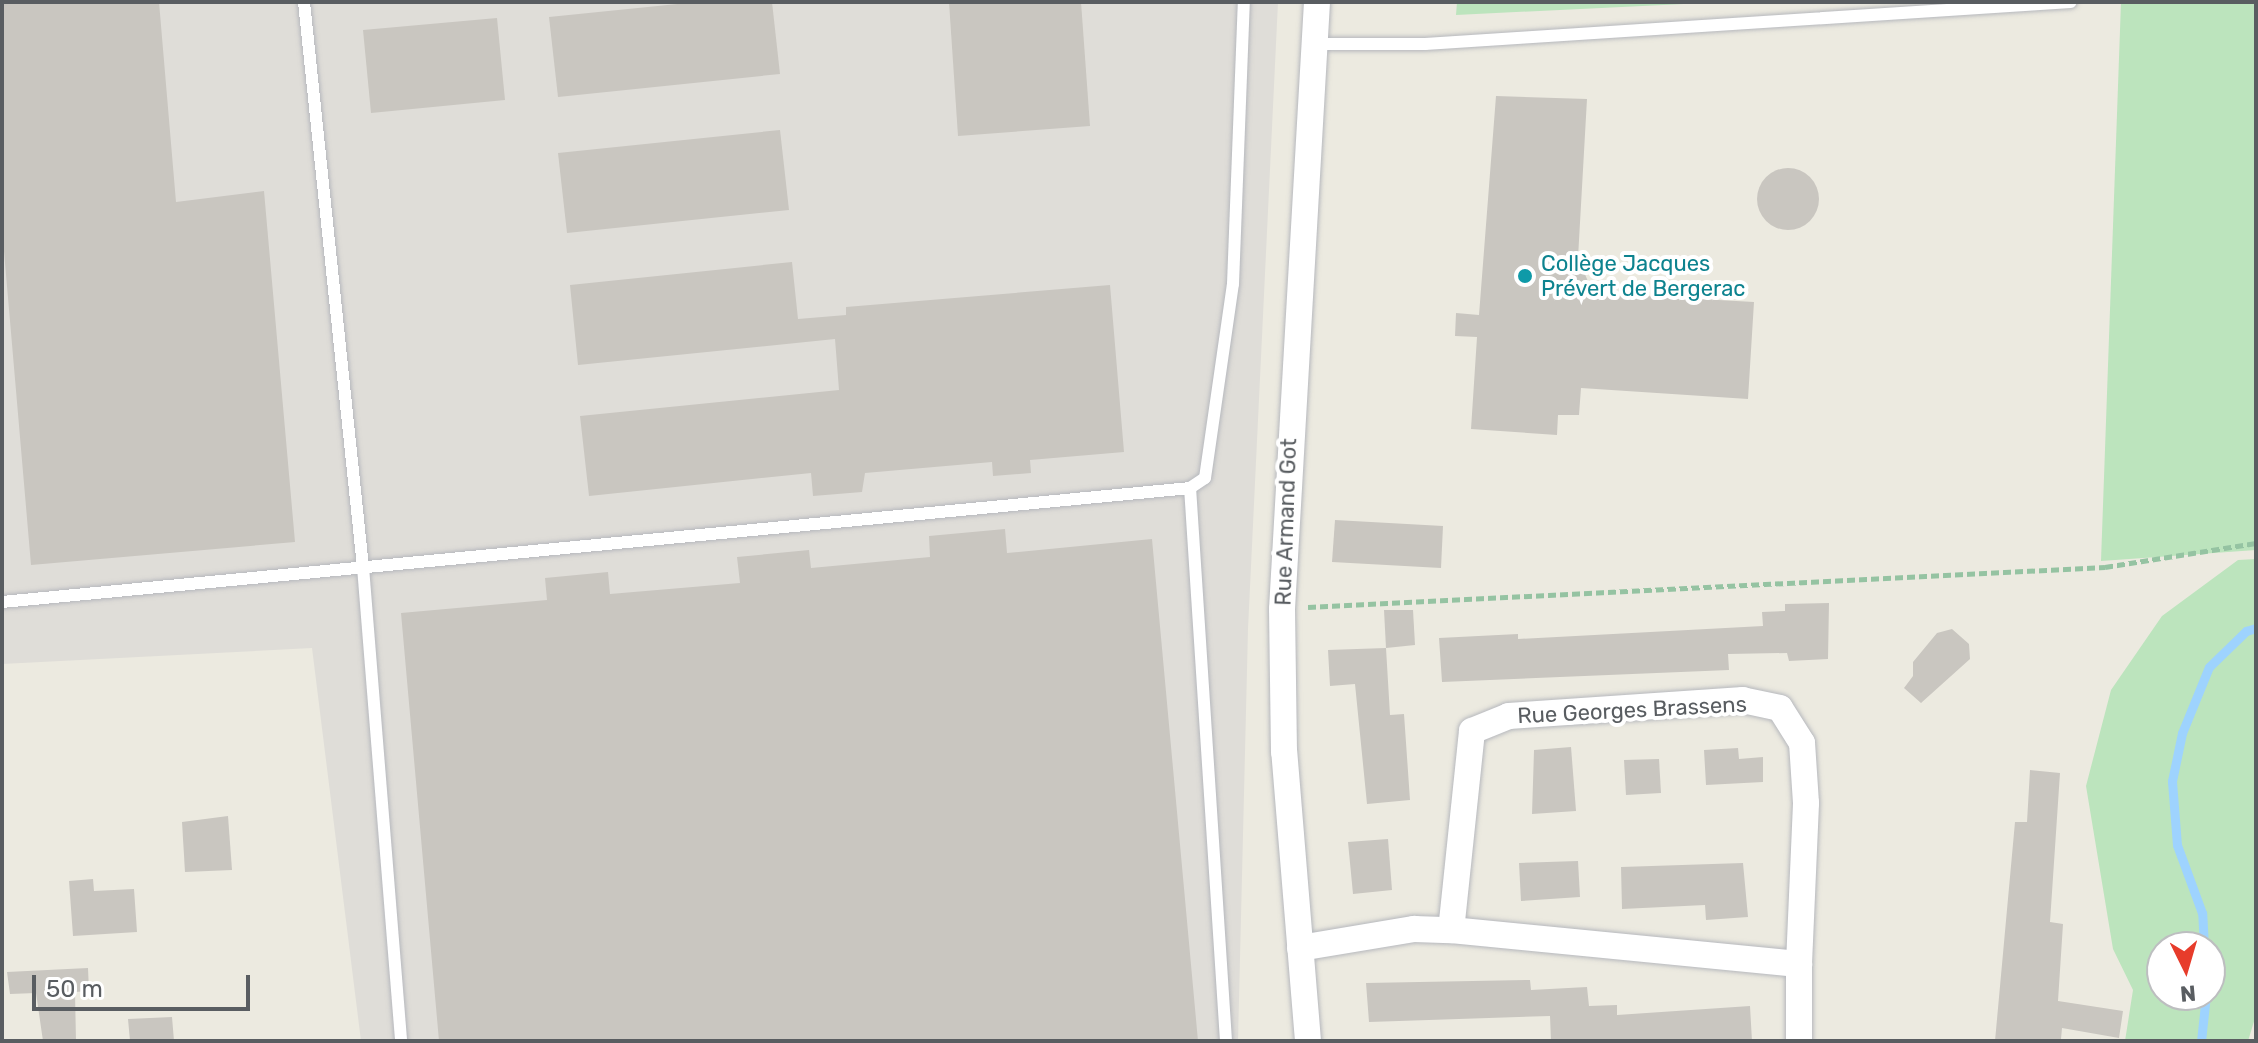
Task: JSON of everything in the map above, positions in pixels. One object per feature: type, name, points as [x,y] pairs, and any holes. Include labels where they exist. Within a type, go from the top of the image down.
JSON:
[{"type":"street","name":"Rue Armand Got","points":[[1308,1041],[1284,752],[1282,609],[1317,2]]},
{"type":"street","name":"Rue Georges Brassens","points":[[1451,930],[1472,731],[1509,716],[1743,700],[1780,708],[1802,743],[1806,803],[1799,1041]]},
{"type":"street","points":[[1300,948],[1414,929],[1451,930],[1799,964]]},
{"type":"lane","points":[[304,2],[363,567],[401,1041]]},
{"type":"lane","points":[[2,602],[1190,488],[1205,478],[1233,284],[1244,2]]},
{"type":"lane","points":[[1315,44],[1454,42],[2071,2]]},
{"type":"lane","points":[[1190,488],[1226,1041]]},
{"type":"path","points":[[1282,609],[2105,567],[2256,543]]},
{"type":"shaded area","points":[[2,2],[1278,2],[1248,629],[1238,1041],[361,1041],[312,648],[2,664]]},
{"type":"green space","points":[[1457,2],[1725,2],[1456,15]]},
{"type":"green space","points":[[2121,2],[2256,2],[2256,550],[2101,561]]},
{"type":"green space","points":[[2256,559],[2256,1015],[2248,1041],[2125,1041],[2133,990],[2113,949],[2086,786],[2111,690],[2162,616],[2238,560]]},
{"type":"building","points":[[2,2],[159,2],[176,202],[264,191],[295,542],[31,565],[2,228]]},
{"type":"building","points":[[697,2],[772,2],[780,74],[558,97],[549,17]]},
{"type":"building","points":[[949,2],[1081,2],[1090,126],[958,136]]},
{"type":"building","points":[[497,18],[505,100],[371,113],[363,30]]},
{"type":"building","name":"Collège Jacques Prévert de Bergerac","points":[[1496,96],[1587,99],[1578,258],[1593,293],[1754,302],[1748,399],[1581,388],[1579,415],[1558,415],[1557,435],[1471,429],[1477,337],[1455,336],[1456,313],[1479,315]]},
{"type":"building","points":[[780,130],[789,210],[567,233],[558,153]]},
{"type":"building","points":[[1788,168],[1800,170],[1810,177],[1817,187],[1817,211],[1810,221],[1800,228],[1788,230],[1776,228],[1766,221],[1759,211],[1757,199],[1759,187],[1766,177],[1776,170]]},
{"type":"building","points":[[792,262],[798,319],[846,315],[846,307],[1110,285],[1124,452],[1030,460],[1031,473],[993,476],[992,462],[865,473],[862,492],[813,496],[811,473],[589,496],[580,416],[839,390],[835,339],[578,365],[570,285]]},
{"type":"building","points":[[1335,520],[1443,526],[1441,568],[1332,562]]},
{"type":"building","points":[[1005,529],[1007,553],[1152,539],[1198,1041],[439,1041],[401,613],[547,600],[545,578],[608,572],[610,594],[740,583],[737,557],[809,550],[811,568],[930,557],[929,536]]},
{"type":"building","points":[[1829,603],[1828,659],[1789,661],[1787,653],[1728,654],[1729,670],[1442,682],[1439,638],[1518,634],[1518,639],[1763,626],[1762,612],[1785,611],[1785,604]]},
{"type":"building","points":[[1384,610],[1413,610],[1415,645],[1386,648]]},
{"type":"building","points":[[1952,629],[1969,644],[1970,659],[1921,703],[1904,688],[1913,676],[1913,662],[1937,633]]},
{"type":"building","points":[[1386,648],[1390,715],[1404,714],[1410,800],[1367,804],[1355,684],[1330,686],[1328,650]]},
{"type":"building","points":[[1571,747],[1576,811],[1532,814],[1534,750]]},
{"type":"building","points":[[1738,748],[1739,759],[1763,757],[1763,782],[1706,785],[1704,750]]},
{"type":"building","points":[[1659,759],[1661,793],[1626,795],[1624,760]]},
{"type":"building","points":[[2030,770],[2060,773],[2050,922],[2063,924],[2058,1001],[2123,1011],[2119,1038],[2062,1028],[2061,1039],[2055,1041],[1995,1041],[2015,822],[2027,822]]},
{"type":"building","points":[[228,816],[232,870],[185,872],[182,822]]},
{"type":"building","points":[[1388,839],[1392,890],[1353,894],[1348,842]]},
{"type":"building","points":[[1578,861],[1580,897],[1521,901],[1519,863]]},
{"type":"building","points":[[1743,863],[1748,917],[1706,920],[1705,905],[1622,909],[1621,867]]},
{"type":"building","points":[[93,879],[94,891],[134,889],[137,932],[73,936],[69,881]]},
{"type":"building","points":[[88,968],[89,991],[75,992],[76,1041],[43,1041],[36,993],[10,994],[7,972]]},
{"type":"building","points":[[1530,980],[1531,990],[1587,987],[1589,1006],[1617,1005],[1617,1015],[1750,1006],[1752,1041],[1551,1041],[1550,1016],[1369,1022],[1366,983]]},
{"type":"building","points":[[172,1017],[174,1041],[130,1041],[128,1019]]},
{"type":"waterway","points":[[2203,931],[2202,913],[2177,845],[2172,781],[2182,733],[2209,667],[2246,631],[2256,628]]},
{"type":"waterway","points":[[2201,1041],[2204,1011]]},
{"type":"place","name":"Collège Jacques Prévert de Bergerac","points":[[1525,276]]}]
